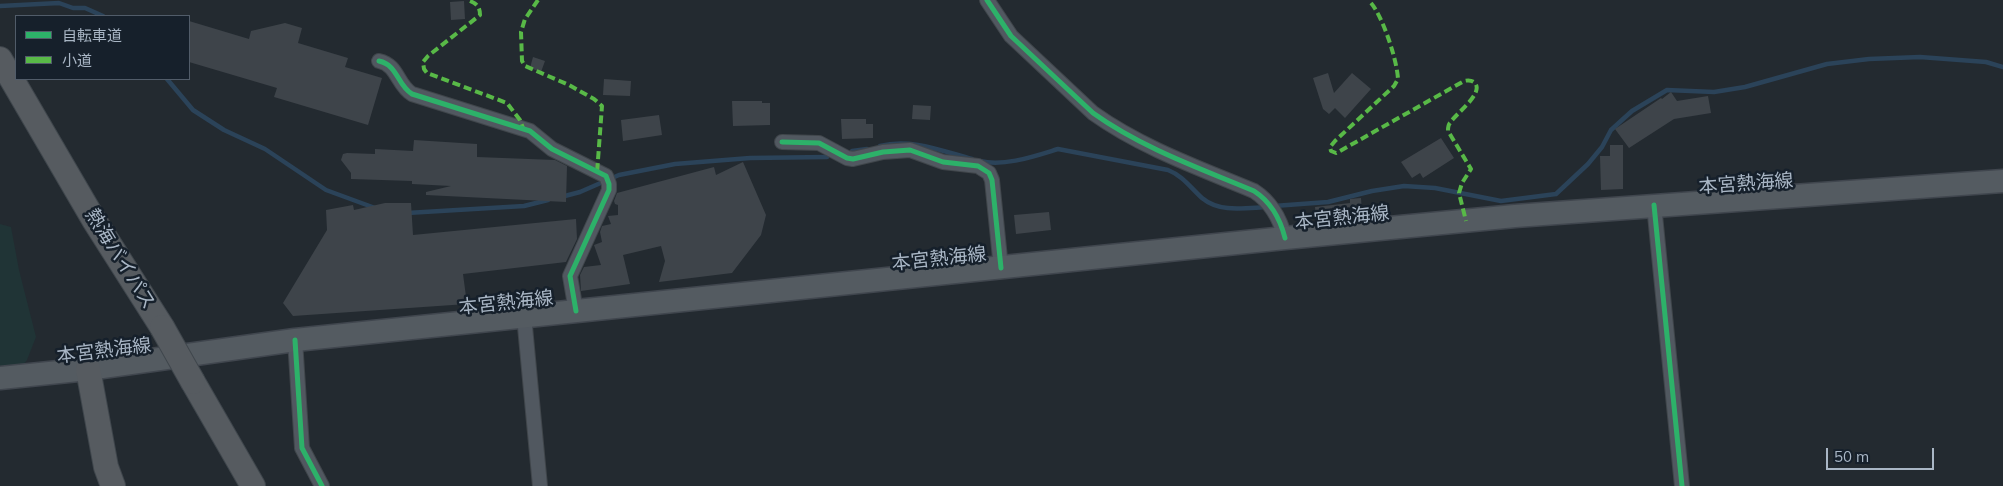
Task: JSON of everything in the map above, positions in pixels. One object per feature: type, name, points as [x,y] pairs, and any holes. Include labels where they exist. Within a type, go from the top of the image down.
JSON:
[{"type":"highway","name":"熱海バイパス","points":[[0,60],[94,220],[162,327],[253,486]]},
{"type":"highway","points":[[88,369],[106,467],[113,486]]},
{"type":"main road","name":"本宮熱海線","points":[[0,378],[88,369],[295,340],[1285,238],[1515,216],[2003,181]]},
{"type":"street","points":[[987,0],[1011,36],[1093,113],[1106,123],[1158,151],[1254,191],[1267,199],[1282,224],[1285,238]]},
{"type":"street","points":[[379,60],[391,66],[406,90],[412,94],[530,131],[552,149],[606,176],[610,184],[609,190],[605,194],[570,276],[576,311]]},
{"type":"street","points":[[782,142],[819,143],[852,159],[883,152],[910,150],[944,162],[983,168],[989,173],[992,180],[1001,268]]},
{"type":"street","points":[[1654,205],[1682,486]]},
{"type":"street","points":[[524,316],[540,486]]},
{"type":"street","points":[[295,340],[302,448],[322,486]]},
{"type":"green space","points":[[0,224],[11,227],[19,270],[36,337],[27,360],[14,376],[0,375]]},
{"type":"building","points":[[464,1],[465,19],[451,20],[450,2]]},
{"type":"building","points":[[190,21],[249,39],[251,31],[285,23],[302,28],[298,43],[348,58],[345,67],[382,78],[368,125],[274,97],[277,88],[190,62]]},
{"type":"building","points":[[533,57],[545,61],[541,72],[530,68]]},
{"type":"building","points":[[1328,73],[1334,93],[1352,73],[1371,89],[1345,118],[1335,108],[1329,114],[1323,109],[1313,78]]},
{"type":"building","points":[[604,79],[631,81],[630,96],[603,95]]},
{"type":"building","points":[[1671,92],[1677,101],[1708,96],[1711,113],[1674,119],[1629,148],[1615,129]]},
{"type":"building","points":[[732,101],[762,101],[762,103],[770,103],[770,125],[733,126]]},
{"type":"building","points":[[913,105],[931,106],[930,120],[912,119]]},
{"type":"building","points":[[659,115],[662,135],[623,141],[621,120]]},
{"type":"building","points":[[841,119],[866,119],[866,124],[873,124],[873,138],[842,139]]},
{"type":"building","points":[[1441,138],[1454,158],[1423,178],[1420,173],[1412,178],[1401,162]]},
{"type":"building","points":[[414,140],[477,144],[477,157],[555,160],[567,166],[566,202],[426,195],[426,192],[451,186],[412,184],[412,181],[351,179],[351,173],[341,160],[343,154],[375,154],[375,149],[413,151]]},
{"type":"building","points":[[1610,145],[1623,145],[1623,189],[1601,190],[1600,156],[1610,156]]},
{"type":"building","points":[[743,162],[766,215],[761,235],[732,273],[659,282],[665,261],[661,246],[623,255],[630,284],[581,291],[580,275],[584,267],[601,265],[594,245],[602,242],[600,232],[602,226],[611,224],[608,216],[618,215],[618,205],[614,201],[617,193],[714,167],[716,175]]},
{"type":"building","points":[[1361,198],[1362,213],[1322,218],[1316,217],[1315,207],[1350,203],[1350,199]]},
{"type":"building","points":[[385,203],[411,203],[413,235],[576,219],[577,239],[566,262],[463,274],[467,304],[293,316],[283,303],[327,230],[326,210],[353,205],[354,210]]},
{"type":"building","points":[[1049,212],[1051,230],[1016,234],[1014,215]]},
{"type":"waterway","points":[[0,6],[59,3],[73,8],[85,8],[101,15]]},
{"type":"waterway","points":[[1274,206],[1328,202],[1372,191],[1404,186],[1435,188],[1501,201],[1556,194],[1588,164],[1602,147],[1611,130],[1632,111],[1667,90],[1714,92],[1745,87],[1827,64],[1869,59],[1920,57],[1986,62],[2003,67]]},
{"type":"waterway","points":[[168,80],[193,110],[224,130],[265,149],[326,190],[375,208]]},
{"type":"waterway","points":[[880,146],[915,144],[972,159]]},
{"type":"waterway","points":[[852,151],[867,149]]},
{"type":"waterway","points":[[980,161],[1009,162],[1058,149],[1168,170],[1182,179],[1202,198],[1217,206],[1242,209],[1267,207]]},
{"type":"waterway","points":[[561,197],[580,192],[619,175],[675,164],[750,158],[827,157]]},
{"type":"waterway","points":[[407,213],[524,206],[548,200]]},
{"type":"marked path","points":[[538,0],[525,19],[521,32],[522,61],[525,66],[569,85],[594,99],[602,106],[597,173]]},
{"type":"marked path","points":[[470,1],[478,6],[480,15],[428,56],[423,62],[424,69],[427,73],[507,103],[520,120],[523,128]]},
{"type":"marked path","points":[[1371,3],[1389,39],[1398,79],[1394,86],[1335,141],[1330,147],[1331,151],[1336,153],[1464,81],[1473,81],[1477,88],[1476,93],[1453,119],[1448,129],[1471,169],[1462,183],[1459,193],[1466,221]]},
{"type":"cycle path","points":[[987,0],[1011,36],[1093,113],[1151,147],[1254,191],[1274,211],[1285,238]]},
{"type":"cycle path","points":[[379,61],[390,67],[403,86],[412,94],[530,131],[552,149],[606,176],[609,190],[570,276],[576,311]]},
{"type":"cycle path","points":[[782,142],[819,143],[847,158],[853,159],[883,152],[910,150],[943,162],[978,166],[989,173],[992,180],[1001,268]]},
{"type":"cycle path","points":[[1654,205],[1682,486]]},
{"type":"cycle path","points":[[295,340],[302,448],[322,486]]}]
